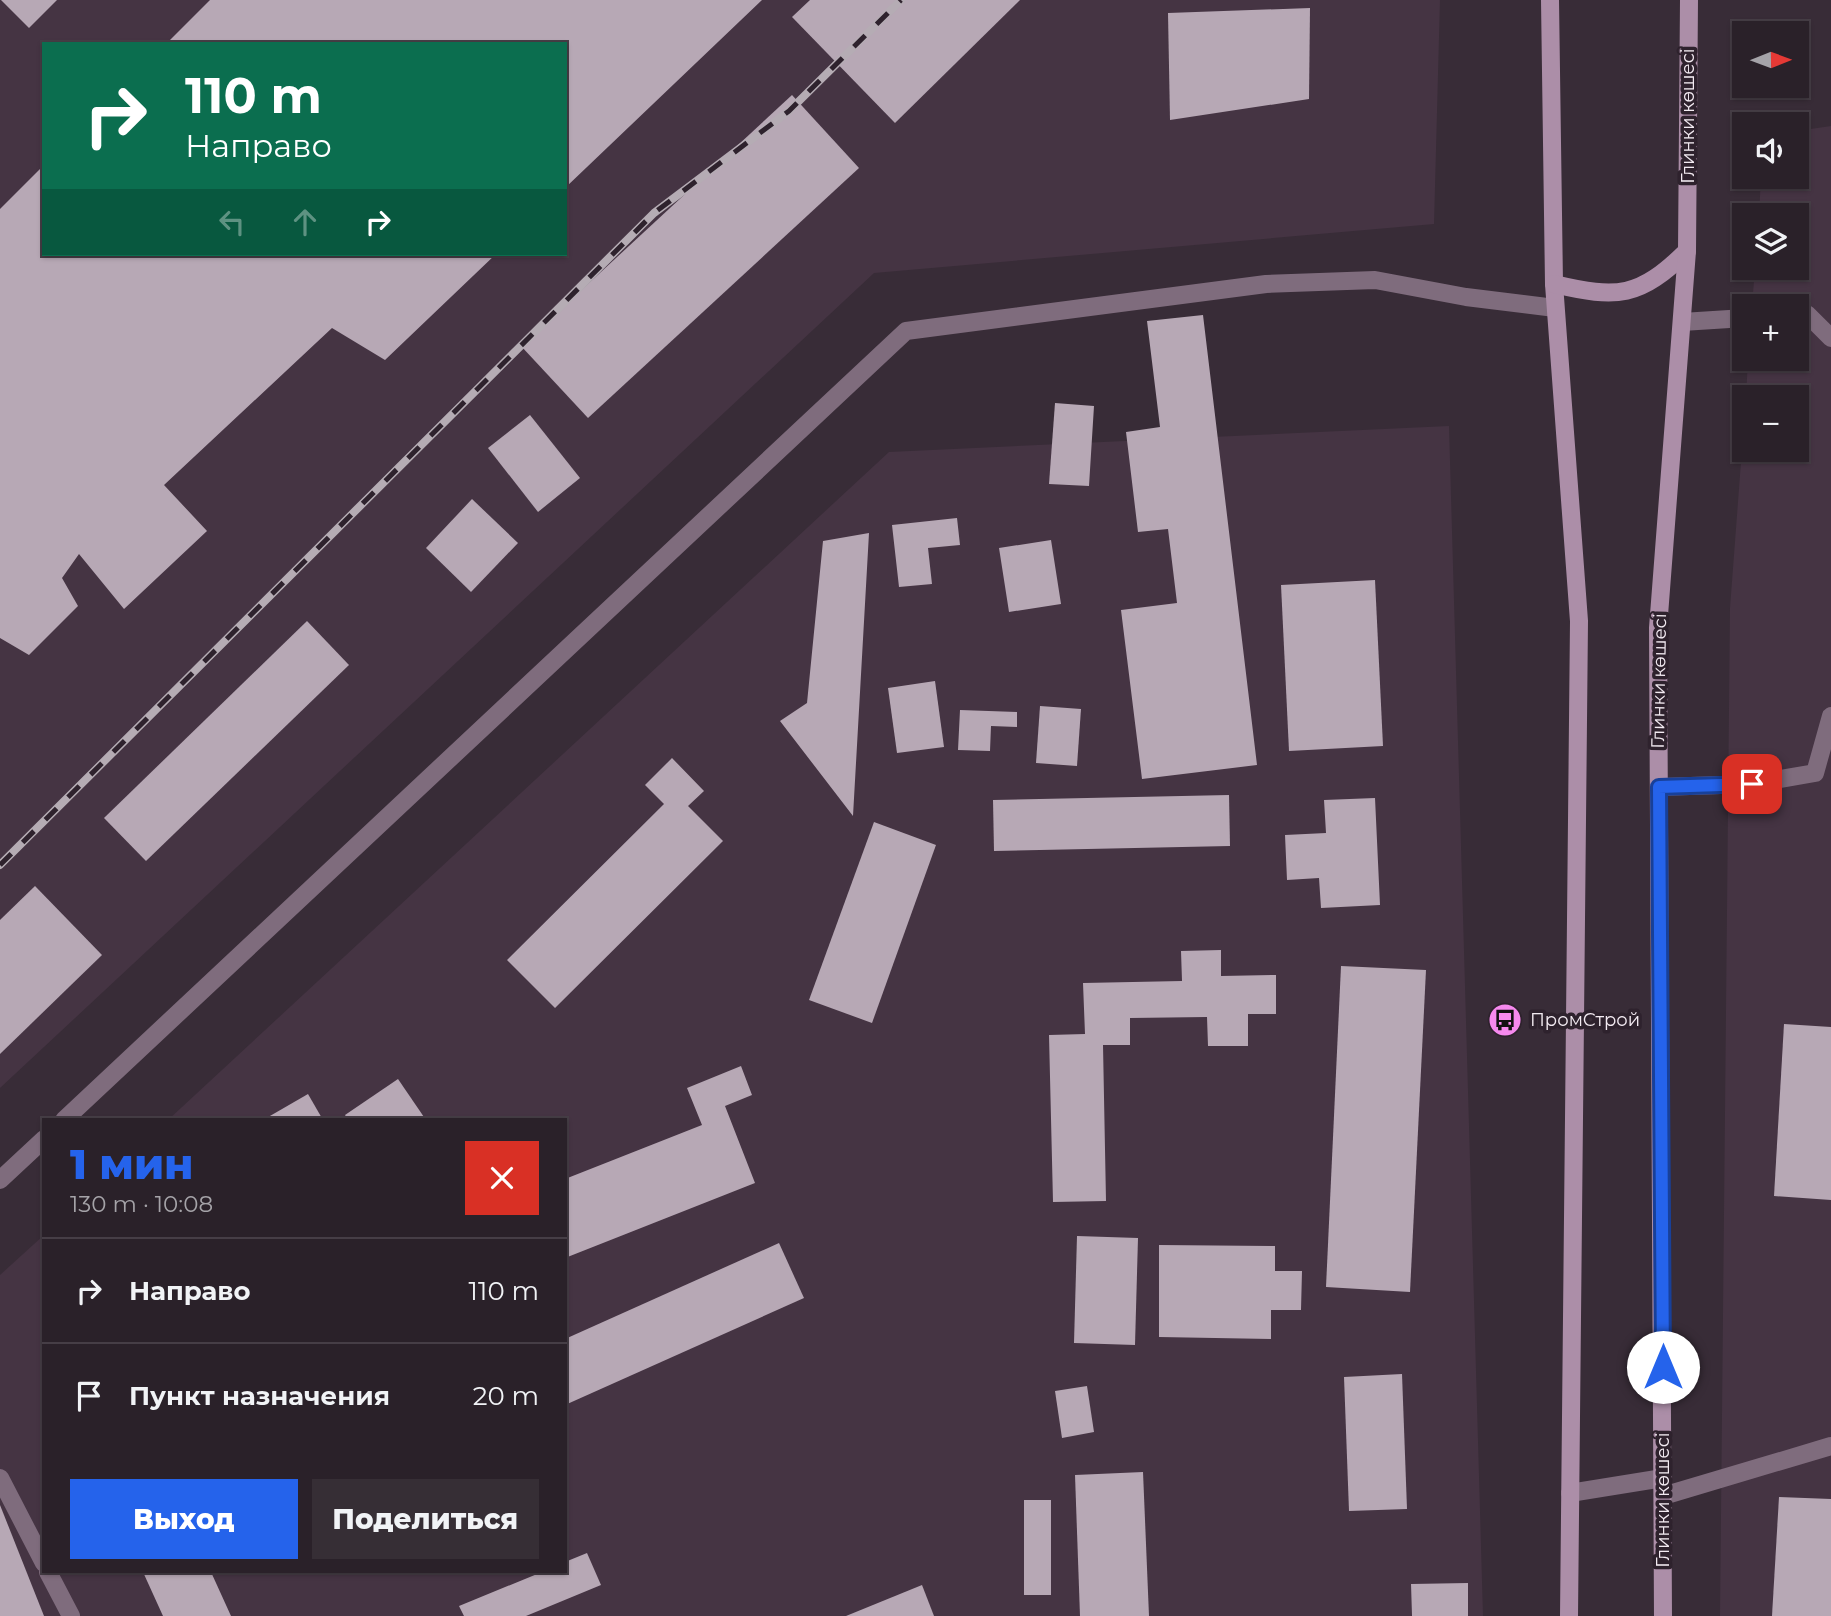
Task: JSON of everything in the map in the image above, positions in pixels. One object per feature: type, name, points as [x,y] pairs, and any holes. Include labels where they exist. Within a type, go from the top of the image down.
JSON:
[{"type":"main road","points":[[1550,0],[1555,308],[1579,621],[1569,1616]]},
{"type":"main road","name":"Глинки көшесі","points":[[1663,1616],[1658,628],[1687,251],[1689,0]]},
{"type":"main road","points":[[1554,284],[1593,293],[1626,292],[1660,278],[1687,251]]},
{"type":"street","points":[[66,1118],[906,331],[1279,283],[1375,280],[1466,297],[1555,308]]},
{"type":"street","points":[[1809,316],[1831,338]]},
{"type":"street","points":[[1682,322],[1732,319]]},
{"type":"street","points":[[1659,787],[1752,784],[1815,773],[1831,716]]},
{"type":"street","points":[[0,1180],[42,1141]]},
{"type":"street","points":[[1570,1493],[1663,1487],[1831,1446]]},
{"type":"street","points":[[0,1478],[42,1559]]},
{"type":"street","points":[[49,1573],[71,1616]]},
{"type":"shaded area","points":[[0,0],[1440,0],[1434,224],[874,273],[0,1088]]},
{"type":"shaded area","points":[[1831,126],[1831,1616],[1720,1616],[1730,608],[1741,462],[1809,462],[1809,385],[1747,385],[1747,371],[1809,371],[1809,294],[1753,294],[1754,280],[1809,280],[1809,203],[1760,203],[1760,189],[1809,189],[1809,129]]},
{"type":"shaded area","points":[[1449,426],[1483,1616],[0,1616],[0,1275],[42,1237],[42,1573],[567,1573],[567,1118],[170,1118],[889,452]]},
{"type":"building","points":[[1,0],[57,0],[29,28]]},
{"type":"building","points":[[210,0],[762,0],[567,186],[567,42],[168,42]]},
{"type":"building","points":[[810,0],[1020,0],[895,123],[792,17]]},
{"type":"building","points":[[1310,8],[1309,99],[1170,120],[1168,13]]},
{"type":"building","points":[[792,95],[859,168],[588,418],[521,346]]},
{"type":"building","points":[[42,167],[42,256],[494,256],[385,360],[332,328],[164,485],[207,531],[124,609],[79,554],[62,578],[78,606],[29,655],[0,638],[0,209]]},
{"type":"building","points":[[1203,315],[1257,765],[1142,779],[1121,610],[1177,603],[1168,529],[1138,532],[1126,432],[1160,427],[1147,321]]},
{"type":"building","points":[[1055,403],[1094,406],[1089,486],[1049,484]]},
{"type":"building","points":[[530,415],[580,478],[538,512],[488,448]]},
{"type":"building","points":[[472,499],[518,543],[471,592],[426,548]]},
{"type":"building","points":[[957,518],[960,545],[928,548],[932,584],[899,587],[892,525]]},
{"type":"building","points":[[869,533],[853,816],[780,721],[807,703],[823,541]]},
{"type":"building","points":[[1051,540],[1061,604],[1009,612],[999,548]]},
{"type":"building","points":[[1375,580],[1383,746],[1289,751],[1281,585]]},
{"type":"building","points":[[307,621],[349,665],[146,861],[104,818]]},
{"type":"building","points":[[935,681],[944,747],[897,753],[888,688]]},
{"type":"building","points":[[1040,706],[1081,709],[1077,766],[1036,763]]},
{"type":"building","points":[[960,710],[1017,712],[1017,727],[991,726],[990,751],[958,750]]},
{"type":"building","points":[[672,758],[704,791],[688,806],[723,841],[555,1008],[507,960],[664,804],[645,785]]},
{"type":"building","points":[[1229,795],[1230,846],[994,851],[993,800]]},
{"type":"building","points":[[1375,798],[1380,905],[1321,908],[1319,878],[1287,880],[1285,835],[1326,833],[1324,800]]},
{"type":"building","points":[[874,822],[936,845],[872,1023],[809,1000]]},
{"type":"building","points":[[35,886],[102,955],[0,1054],[0,920]]},
{"type":"building","points":[[1221,950],[1221,976],[1276,975],[1276,1014],[1248,1014],[1248,1046],[1208,1046],[1207,1017],[1130,1018],[1130,1045],[1103,1045],[1106,1201],[1053,1202],[1049,1035],[1085,1034],[1083,983],[1182,981],[1181,951]]},
{"type":"building","points":[[1341,966],[1426,970],[1410,1292],[1326,1287]]},
{"type":"building","points":[[1784,1024],[1831,1027],[1831,1200],[1774,1196]]},
{"type":"building","points":[[741,1066],[752,1095],[725,1106],[755,1183],[567,1257],[567,1178],[702,1125],[687,1088]]},
{"type":"building","points":[[398,1079],[425,1118],[347,1118],[345,1115]]},
{"type":"building","points":[[308,1094],[322,1118],[266,1118]]},
{"type":"building","points":[[1077,1236],[1138,1238],[1135,1345],[1074,1343]]},
{"type":"building","points":[[779,1243],[804,1298],[567,1404],[567,1338]]},
{"type":"building","points":[[1159,1245],[1275,1246],[1275,1271],[1302,1271],[1301,1310],[1271,1310],[1271,1339],[1159,1337]]},
{"type":"building","points":[[1402,1374],[1407,1509],[1349,1511],[1344,1377]]},
{"type":"building","points":[[1087,1386],[1094,1432],[1062,1438],[1055,1391]]},
{"type":"building","points":[[1143,1472],[1149,1616],[1080,1616],[1075,1475]]},
{"type":"building","points":[[1779,1497],[1831,1499],[1831,1616],[1772,1616]]},
{"type":"building","points":[[1024,1500],[1051,1500],[1051,1595],[1024,1595]]},
{"type":"building","points":[[0,1505],[44,1616],[0,1616]]},
{"type":"building","points":[[587,1553],[601,1585],[526,1616],[464,1616],[459,1606],[540,1573],[567,1573],[567,1561]]},
{"type":"building","points":[[143,1573],[211,1573],[231,1616],[163,1616]]},
{"type":"building","points":[[1468,1583],[1468,1616],[1412,1616],[1411,1584]]},
{"type":"building","points":[[922,1585],[934,1616],[846,1616]]},
{"type":"railway","points":[[0,865],[654,213],[789,111],[901,0]]},
{"type":"place","name":"ПромСтрой","points":[[1505,1020]]},
{"type":"route","points":[[1663,1367],[1659,787],[1752,784]]}]
